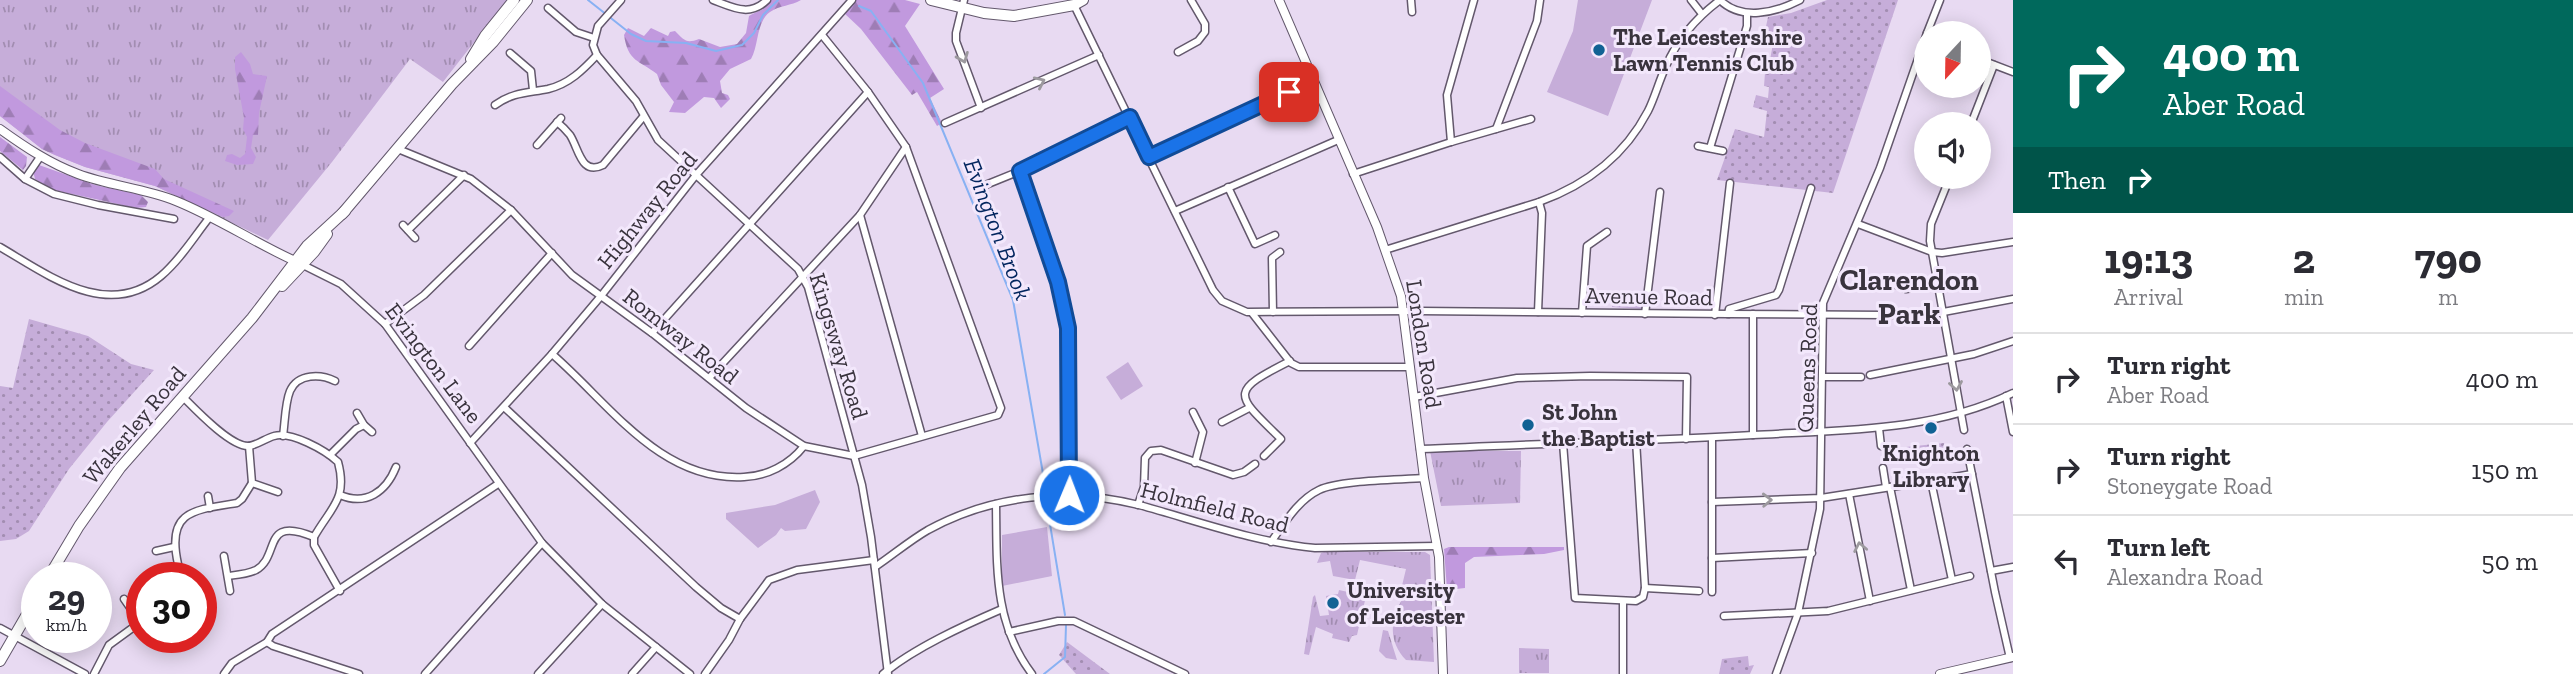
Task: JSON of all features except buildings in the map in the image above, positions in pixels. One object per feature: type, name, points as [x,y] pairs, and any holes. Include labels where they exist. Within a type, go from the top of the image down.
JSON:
[{"type":"highway","points":[[463,72],[485,36],[514,0]]},
{"type":"highway","points":[[463,72],[493,42],[527,0]]},
{"type":"highway","points":[[931,0],[963,3],[984,13],[1014,16],[1078,3]]},
{"type":"highway","name":"Wakerley Road","points":[[58,562],[104,488],[133,452],[463,72]]},
{"type":"highway","points":[[0,661],[21,623]]},
{"type":"main road","name":"London Road","points":[[1279,0],[1396,278],[1404,311],[1424,478],[1437,546],[1443,674]]},
{"type":"main road","name":"Evington Lane","points":[[0,129],[40,157],[79,174],[150,191],[180,202],[298,263]]},
{"type":"main road","points":[[1940,674],[2012,658]]},
{"type":"street","points":[[495,105],[506,97],[545,90],[570,81],[597,55],[593,45],[594,38],[607,15],[621,0]]},
{"type":"street","points":[[713,0],[746,11],[757,9],[767,0]]},
{"type":"street","name":"Highway Road","points":[[470,443],[601,296],[696,174],[852,0]]},
{"type":"street","points":[[1178,52],[1198,41],[1205,32],[1205,24],[1191,0]]},
{"type":"street","points":[[1411,0],[1412,12]]},
{"type":"street","points":[[1451,142],[1447,95],[1474,0]]},
{"type":"street","points":[[1496,130],[1537,21],[1541,0]]},
{"type":"street","points":[[1690,0],[1702,14]]},
{"type":"street","points":[[1385,250],[1539,202],[1583,183],[1622,149],[1649,110],[1676,47],[1689,27],[1702,14],[1720,0],[1733,10],[1747,14],[1782,8],[1800,0]]},
{"type":"street","name":"Queens Road","points":[[1932,21],[1940,0]]},
{"type":"street","points":[[963,3],[956,41],[981,108]]},
{"type":"street","points":[[1078,3],[1099,55],[1213,290],[1230,306],[1252,313],[1296,366],[1410,367]]},
{"type":"street","points":[[548,8],[576,32],[594,38]]},
{"type":"street","points":[[1710,148],[1746,26],[1747,14]]},
{"type":"street","points":[[822,35],[868,92],[906,147],[1001,412],[854,456]]},
{"type":"street","points":[[510,53],[531,71],[534,90]]},
{"type":"street","name":"Kingsway Road","points":[[597,55],[626,87],[658,140],[803,277],[862,485],[875,564],[886,673]]},
{"type":"street","points":[[945,123],[1099,55]]},
{"type":"street","points":[[1976,112],[1994,65],[2013,72]]},
{"type":"street","name":"Queens Road","points":[[1776,674],[1798,613],[1822,498],[1823,316],[1827,292],[1880,168],[1914,70]]},
{"type":"street","points":[[1149,157],[1313,82]]},
{"type":"street","points":[[652,333],[868,92]]},
{"type":"street","points":[[537,145],[559,120],[570,135],[581,161],[590,168],[597,168],[603,165],[643,117]]},
{"type":"street","points":[[978,188],[1020,171],[1130,117]]},
{"type":"street","points":[[1353,174],[1531,119]]},
{"type":"street","points":[[1175,211],[1338,140]]},
{"type":"street","points":[[1698,145],[1723,151]]},
{"type":"street","points":[[709,378],[860,215],[906,147]]},
{"type":"street","name":"Romway Road","points":[[398,149],[464,175],[511,210],[572,275],[652,333],[746,408],[804,446],[854,456]]},
{"type":"street","points":[[0,157],[25,179],[54,194],[174,219]]},
{"type":"street","points":[[25,179],[40,157]]},
{"type":"street","points":[[1020,171],[1058,282],[1068,328],[1069,495]]},
{"type":"street","points":[[415,238],[406,228],[464,175]]},
{"type":"street","points":[[1715,315],[1730,183]]},
{"type":"street","points":[[1228,187],[1255,244],[1275,235]]},
{"type":"street","name":"Avenue Road","points":[[1252,313],[1404,311],[1728,314],[1729,309],[1776,295],[1811,188]]},
{"type":"street","points":[[1945,189],[1931,224],[1930,241],[1964,430]]},
{"type":"street","points":[[1644,314],[1660,191]]},
{"type":"street","points":[[1538,312],[1542,213],[1539,202]]},
{"type":"street","points":[[384,324],[424,295],[511,210]]},
{"type":"street","points":[[860,215],[922,436]]},
{"type":"street","points":[[0,247],[71,286],[97,295],[121,295],[143,288],[163,274],[209,218]]},
{"type":"street","points":[[1858,224],[1932,252],[1942,253],[2013,242]]},
{"type":"street","points":[[1582,313],[1587,246],[1607,232]]},
{"type":"street","points":[[1598,238],[1604,246]]},
{"type":"street","points":[[1273,312],[1272,258],[1280,252]]},
{"type":"street","points":[[469,346],[552,253]]},
{"type":"street","name":"Evington Lane","points":[[298,263],[341,284],[384,324],[542,543],[602,604],[690,674]]},
{"type":"street","points":[[1889,282],[1906,289],[1939,284]]},
{"type":"street","points":[[1728,314],[1886,315],[1943,311],[2013,299]]},
{"type":"street","points":[[1753,314],[1753,435]]},
{"type":"street","points":[[1870,375],[1975,354],[2013,341]]},
{"type":"street","points":[[552,354],[647,445],[677,464],[704,474],[728,478],[752,477],[794,458],[804,446]]},
{"type":"street","points":[[1264,456],[1281,439],[1249,408],[1245,397],[1248,384],[1290,361]]},
{"type":"street","points":[[283,436],[290,389],[303,379],[322,375],[335,381]]},
{"type":"street","points":[[1414,397],[1517,378],[1687,377],[1686,439]]},
{"type":"street","points":[[1823,377],[1861,377]]},
{"type":"street","points":[[1420,449],[1712,438],[1879,428],[1929,421],[1961,413],[2010,395],[2013,432]]},
{"type":"street","points":[[183,397],[236,442],[249,446],[277,435],[283,436],[320,449],[338,462],[342,475],[341,495],[314,537],[316,552],[340,591]]},
{"type":"street","points":[[504,407],[696,587],[721,608],[740,619]]},
{"type":"street","points":[[1222,422],[1249,408]]},
{"type":"street","points":[[1193,412],[1203,432],[1195,463]]},
{"type":"street","points":[[357,413],[372,432]]},
{"type":"street","points":[[330,455],[356,429],[364,425]]},
{"type":"street","points":[[1879,428],[1881,446]]},
{"type":"street","points":[[1712,438],[1712,592]]},
{"type":"street","points":[[1563,443],[1576,598],[1636,601],[1643,597],[1645,588],[1636,440]]},
{"type":"street","points":[[178,562],[174,536],[183,519],[190,513],[237,503],[242,499],[251,483],[249,446]]},
{"type":"street","points":[[1967,449],[1991,571],[2012,658]]},
{"type":"street","points":[[1138,505],[1144,487],[1145,458],[1151,451],[1161,450],[1233,475],[1244,472],[1255,464]]},
{"type":"street","points":[[341,495],[352,500],[362,500],[379,491],[391,479],[396,467]]},
{"type":"street","points":[[1883,468],[1911,590]]},
{"type":"street","points":[[1919,483],[1972,474]]},
{"type":"street","points":[[1270,542],[1297,508],[1318,491],[1338,485],[1424,478]]},
{"type":"street","points":[[1931,481],[1952,580]]},
{"type":"street","points":[[251,483],[278,492]]},
{"type":"street","points":[[224,674],[232,663],[267,642],[272,634],[498,484]]},
{"type":"street","points":[[1712,502],[1822,498],[1904,485]]},
{"type":"street","points":[[1849,494],[1870,601]]},
{"type":"street","name":"Holmfield Road","points":[[875,564],[928,530],[996,504],[1032,497],[1069,495],[1138,505],[1270,542],[1315,548],[1437,546]]},
{"type":"street","points":[[208,496],[210,508]]},
{"type":"street","points":[[996,504],[996,579],[1002,609],[1018,656],[1032,674]]},
{"type":"street","points":[[228,576],[257,570],[276,537],[285,531],[299,531],[314,537]]},
{"type":"street","points":[[425,674],[542,543]]},
{"type":"street","points":[[156,551],[174,547]]},
{"type":"street","points":[[1712,558],[1812,552]]},
{"type":"street","points":[[224,556],[230,591]]},
{"type":"street","points":[[705,674],[769,580],[783,573],[875,564]]},
{"type":"street","points":[[1991,571],[2013,567]]},
{"type":"street","points":[[1724,616],[1828,611],[1970,576]]},
{"type":"street","points":[[1645,588],[1699,591]]},
{"type":"street","points":[[1623,601],[1623,674]]},
{"type":"street","points":[[538,674],[602,604]]},
{"type":"street","points":[[1756,604],[1756,613]]},
{"type":"street","points":[[886,673],[955,631],[1002,609]]},
{"type":"street","points":[[1009,632],[1058,621],[1074,621],[1185,674]]},
{"type":"street","points":[[0,628],[85,674]]},
{"type":"street","points":[[94,674],[110,645],[126,633]]},
{"type":"street","points":[[267,642],[359,674]]},
{"type":"street","points":[[632,674],[656,647]]},
{"type":"green space","points":[[0,0],[507,0],[443,82],[410,59],[332,162],[268,240],[155,186],[85,167],[42,149],[0,116]]},
{"type":"green space","points":[[770,0],[801,0],[765,16],[751,59],[730,69],[720,81],[722,93],[730,99],[721,108],[714,98],[704,97],[685,113],[669,112],[674,102],[661,85],[657,74],[628,51],[624,35],[628,28],[644,36],[651,28],[668,36],[675,31],[686,40],[699,39],[720,47],[737,44],[746,33],[749,16],[764,9]]},
{"type":"green space","points":[[856,0],[905,0],[920,4],[905,26],[944,89],[930,98],[942,123],[937,126],[917,92],[912,95],[861,29],[844,13]]},
{"type":"green space","name":"The Leicestershire Lawn Tennis Club","points":[[1578,0],[1652,0],[1608,116],[1547,92],[1573,31]]},
{"type":"green space","points":[[1827,0],[1898,0],[1833,193],[1717,180],[1735,129],[1764,137],[1767,111],[1753,107],[1756,95],[1768,98],[1769,87],[1764,86],[1766,60],[1770,60],[1774,38],[1764,36],[1768,17],[1791,13]]},
{"type":"green space","points":[[241,52],[250,64],[253,74],[267,76],[259,113],[258,135],[253,135],[251,148],[256,157],[253,164],[237,165],[225,161],[227,155],[240,158],[245,154],[247,137],[243,129],[244,118],[235,69],[235,57]]},
{"type":"green space","points":[[0,86],[60,130],[85,143],[155,169],[164,179],[234,211],[223,217],[155,186],[85,167],[42,149],[0,116]]},
{"type":"green space","points":[[0,137],[27,157],[23,170],[0,151]]},
{"type":"green space","points":[[39,165],[95,185],[141,195],[148,202],[146,207],[136,208],[54,190],[35,179],[33,171]]},
{"type":"green space","points":[[1613,293],[1644,294],[1643,309],[1612,307]]},
{"type":"green space","points":[[29,319],[88,336],[131,364],[154,370],[69,469],[29,531],[16,539],[0,541],[0,386],[13,388]]},
{"type":"green space","points":[[1128,362],[1143,386],[1121,400],[1106,377]]},
{"type":"green space","points":[[1944,443],[1946,458],[1908,462],[1906,447]]},
{"type":"green space","points":[[1430,451],[1521,451],[1520,503],[1441,506]]},
{"type":"green space","points":[[815,490],[820,502],[806,529],[785,531],[781,528],[758,548],[726,519],[726,513],[775,505]]},
{"type":"green space","points":[[1047,527],[1052,576],[1002,586],[1002,535]]},
{"type":"green space","points":[[1564,547],[1564,550],[1544,554],[1474,557],[1465,563],[1465,588],[1447,590],[1444,549]]},
{"type":"green space","points":[[1324,552],[1425,552],[1430,555],[1434,662],[1406,660],[1396,645],[1393,622],[1403,598],[1400,594],[1406,569],[1360,560],[1355,580],[1333,576],[1330,561],[1317,563]]},
{"type":"green space","points":[[1339,590],[1366,596],[1357,635],[1352,636],[1349,642],[1332,638],[1333,634],[1316,627],[1309,655],[1304,654],[1313,597],[1315,595],[1320,616],[1329,615],[1326,596],[1338,594]]},
{"type":"green space","points":[[1383,630],[1388,631],[1397,660],[1386,658],[1379,651]]},
{"type":"green space","points":[[1067,642],[1110,674],[1076,674],[1059,655]]},
{"type":"green space","points":[[1519,648],[1549,649],[1549,673],[1519,673]]},
{"type":"green space","points":[[1748,656],[1749,666],[1754,665],[1750,674],[1719,674],[1722,659]]},
{"type":"waterway","name":"Evington Brook","points":[[588,0],[631,34],[646,41],[686,43],[716,51],[742,45],[754,33],[763,15],[778,0]]},
{"type":"waterway","name":"Evington Brook","points":[[859,6],[871,11],[923,83],[1013,300],[1046,491]]},
{"type":"waterway","name":"Evington Brook","points":[[1046,500],[1065,615]]},
{"type":"waterway","name":"Evington Brook","points":[[1044,674],[1065,657],[1066,625]]},
{"type":"place","name":"The Leicestershire Lawn Tennis Club","points":[[1599,50]]},
{"type":"place","name":"St John the Baptist","points":[[1528,425]]},
{"type":"place","name":"Knighton Library","points":[[1931,428]]},
{"type":"place","name":"University of Leicester","points":[[1333,603]]},
{"type":"district","name":"Clarendon Park","points":[[1909,297]]},
{"type":"route","points":[[1069,495],[1068,328],[1065,308],[1020,171],[1130,117],[1149,157],[1289,92]]}]
